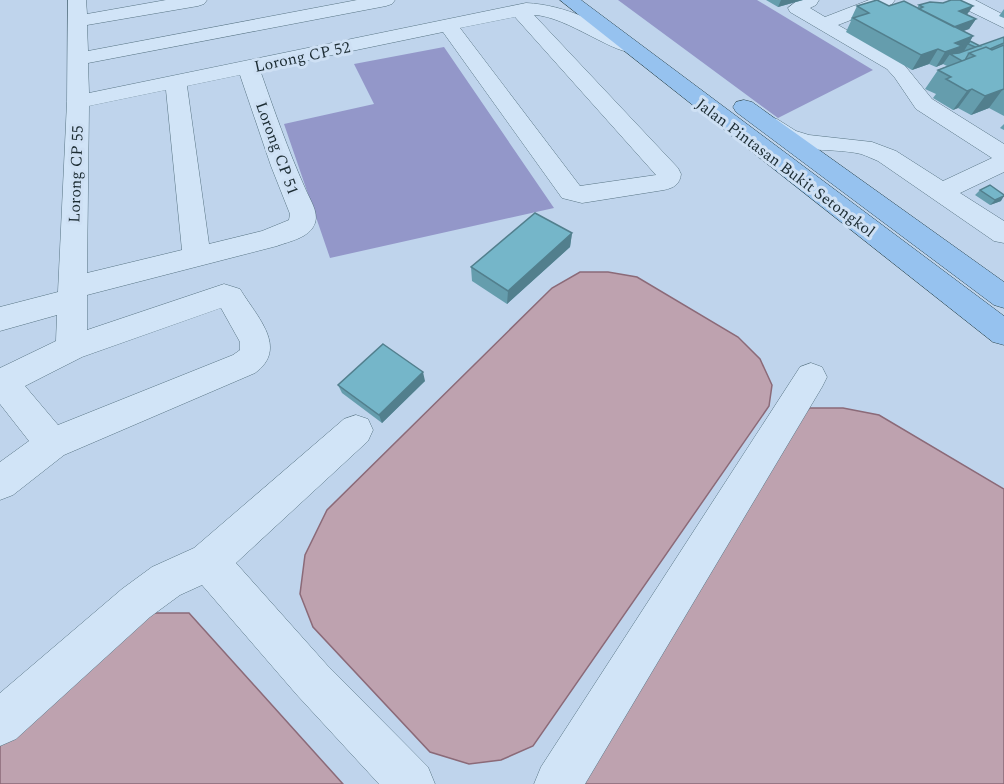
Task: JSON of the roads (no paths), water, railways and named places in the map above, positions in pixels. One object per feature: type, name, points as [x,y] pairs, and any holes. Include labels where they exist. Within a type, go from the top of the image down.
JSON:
[{"type":"main road","name":"Jalan Pintasan Bukit Setongkol","points":[[569,0],[1004,333]]},
{"type":"main road","name":"Jalan Pintasan Bukit Setongkol","points":[[597,0],[1004,297]]},
{"type":"street","points":[[78,10],[198,0]]},
{"type":"street","points":[[274,0],[294,57]]},
{"type":"street","points":[[78,59],[386,0]]},
{"type":"street","points":[[823,24],[886,0]]},
{"type":"street","points":[[961,0],[1000,28]]},
{"type":"street","points":[[810,1],[797,8],[894,65],[901,70],[914,95],[924,104],[1004,154]]},
{"type":"street","points":[[453,18],[571,192],[582,195],[664,182],[668,179],[669,174],[527,7]]},
{"type":"street","name":"Lorong CP 52","points":[[78,102],[294,57],[453,18],[527,7],[556,11],[582,22],[629,48]]},
{"type":"street","name":"Lorong CP 55","points":[[71,348],[78,102],[78,10]]},
{"type":"street","name":"Lorong CP 51","points":[[197,257],[267,239],[296,229],[302,223],[303,214],[283,166],[248,66]]},
{"type":"street","points":[[0,319],[71,294],[197,257],[176,82]]},
{"type":"street","points":[[755,115],[788,136],[807,142],[864,147],[888,156],[1004,234]]},
{"type":"street","points":[[850,185],[842,170],[846,162],[853,157],[867,154],[888,156]]},
{"type":"street","points":[[941,192],[1004,162]]},
{"type":"street","points":[[981,174],[1004,188]]},
{"type":"street","points":[[0,483],[52,444],[244,364],[255,356],[256,342],[230,297],[224,295],[71,348],[1,383],[52,444]]},
{"type":"street","points":[[558,784],[811,377]]},
{"type":"street","points":[[0,723],[136,603],[166,581],[208,562],[356,430]]},
{"type":"street","points":[[208,562],[312,680],[411,784]]}]
